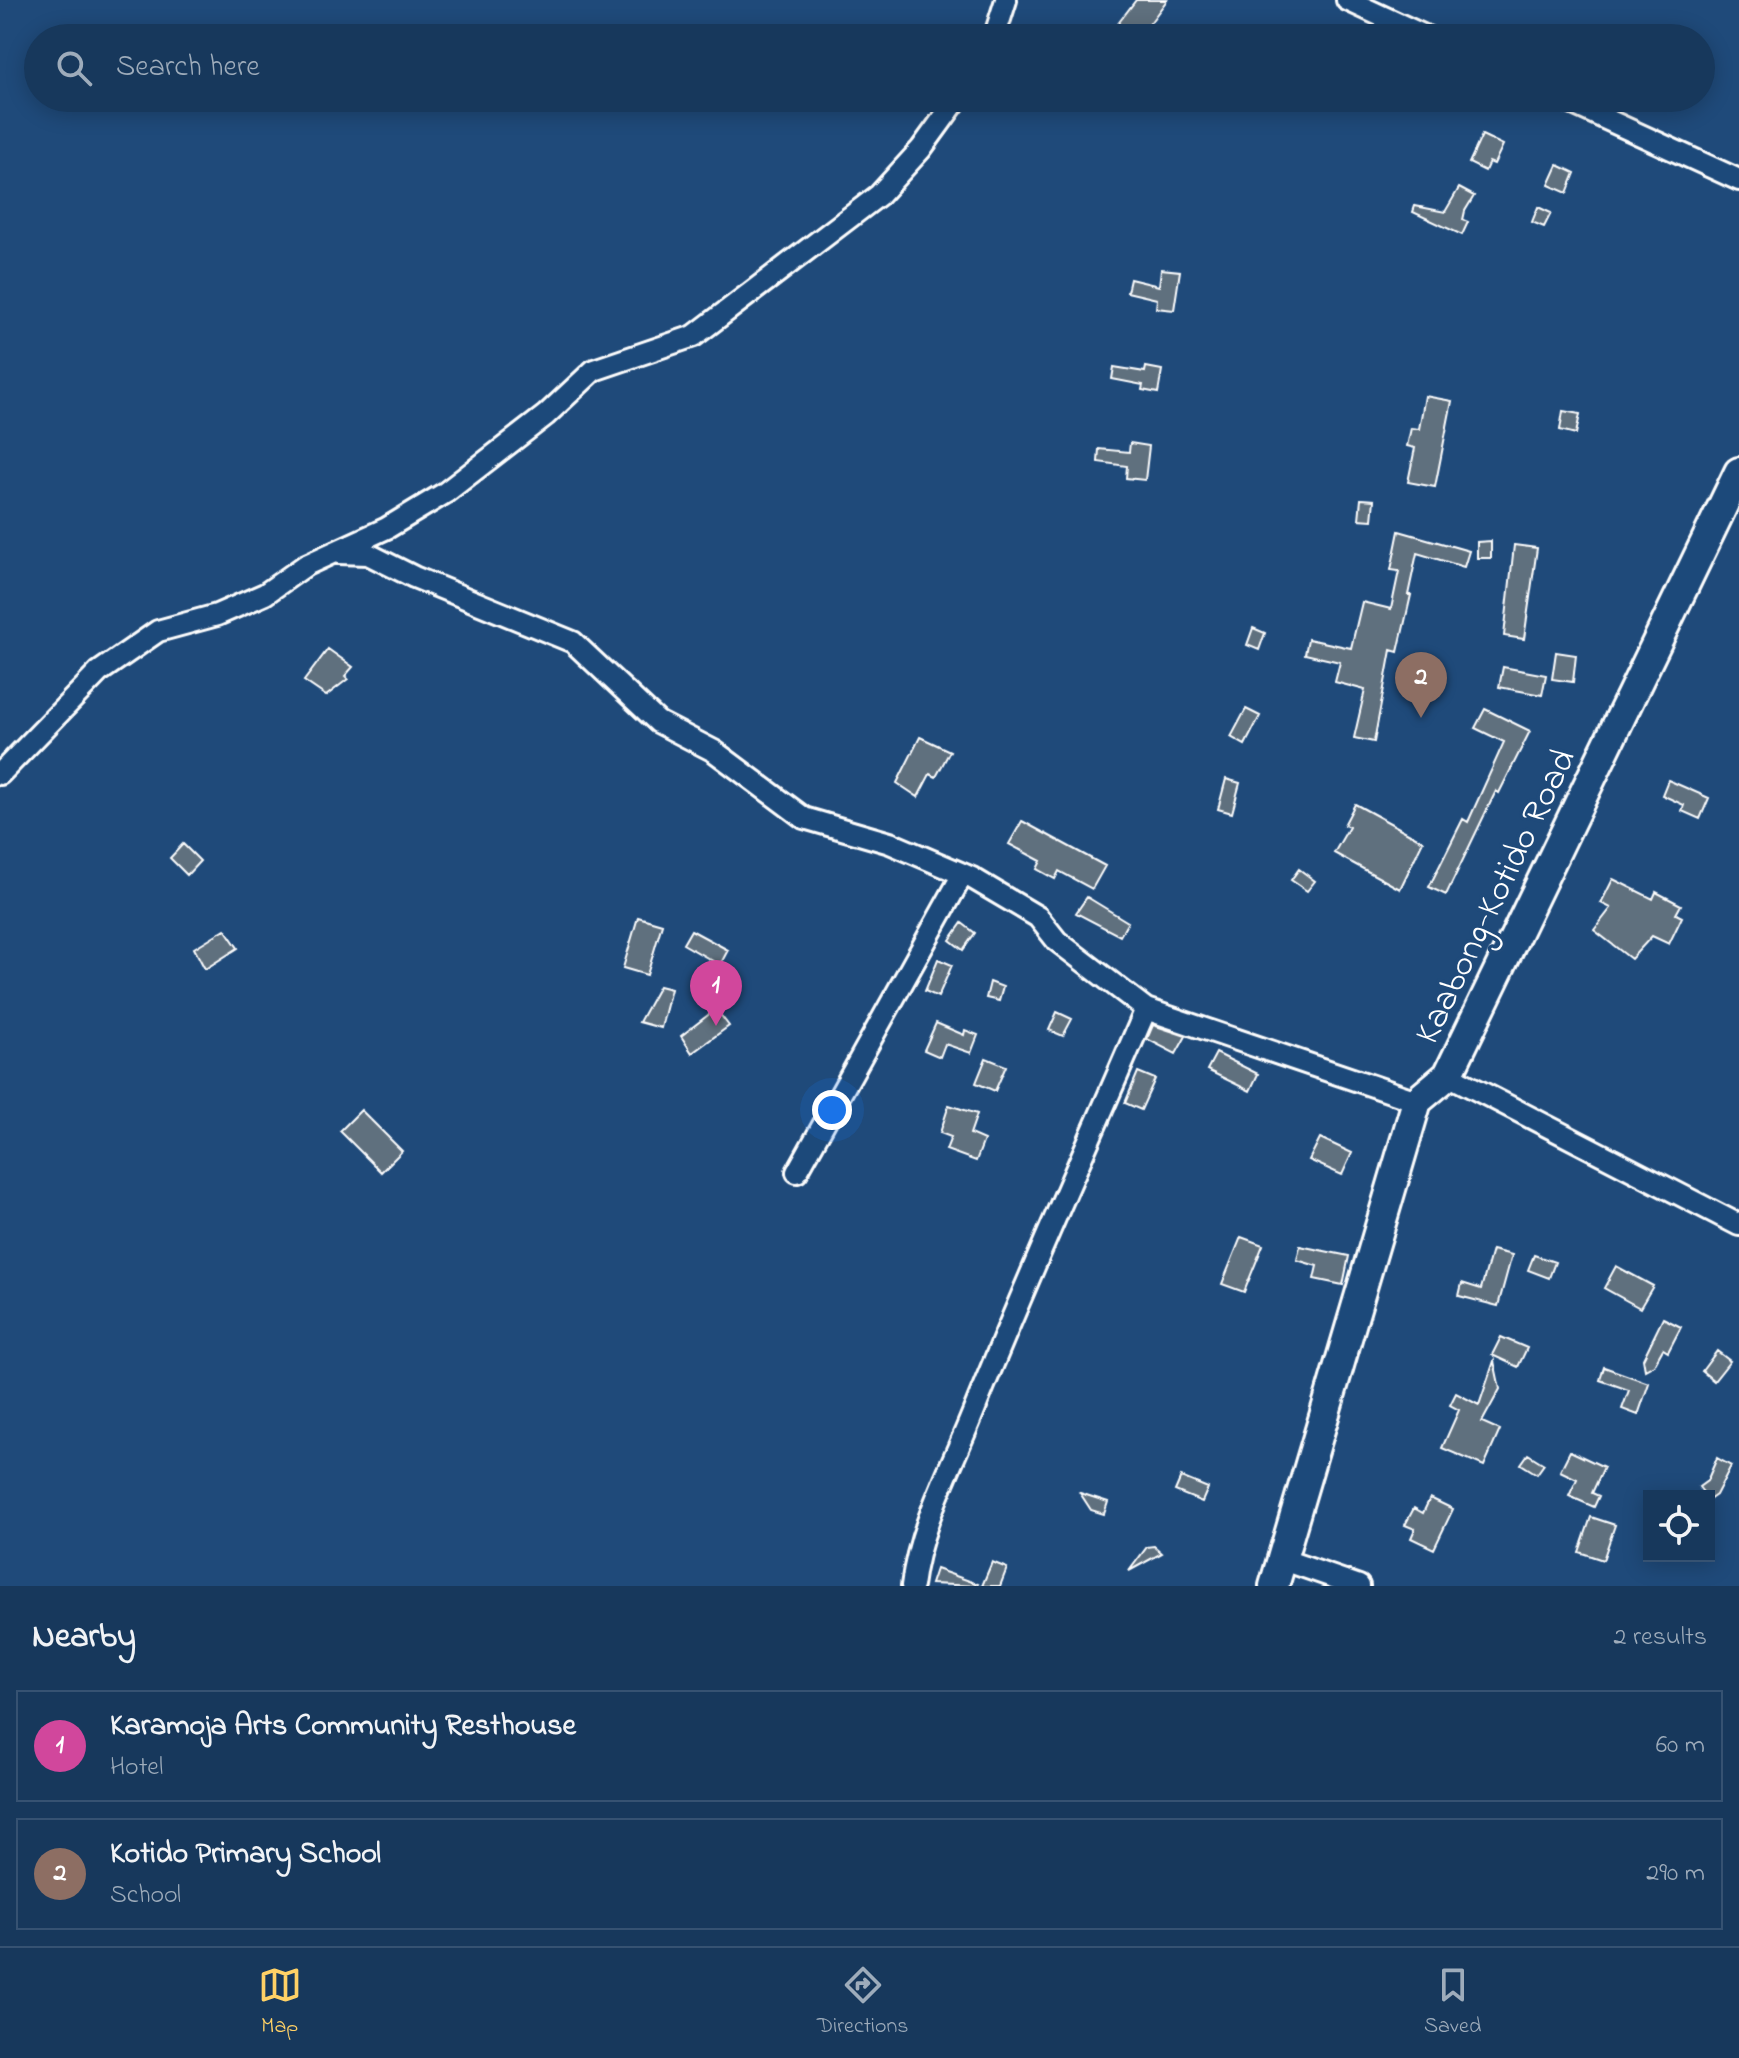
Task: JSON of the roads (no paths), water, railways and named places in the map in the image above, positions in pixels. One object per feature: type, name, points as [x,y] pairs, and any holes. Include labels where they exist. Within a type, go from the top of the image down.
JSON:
[{"type":"main road","name":"Kaabong-Kotido Road","points":[[1417,1101],[1448,1075],[1739,472]]},
{"type":"main road","points":[[1279,1573],[1417,1101]]},
{"type":"street","points":[[998,24],[1006,0]]},
{"type":"street","points":[[1347,0],[1399,24]]},
{"type":"street","points":[[0,774],[99,672],[158,631],[217,615],[265,594],[306,565],[387,528],[445,493],[546,415],[594,370],[694,336],[879,195],[921,149],[948,112]]},
{"type":"street","points":[[1591,112],[1739,180]]},
{"type":"street","points":[[334,552],[368,554],[414,577],[573,642],[658,722],[714,751],[804,818],[890,843],[963,874],[1038,917],[1057,941],[1146,1009],[1417,1101]]},
{"type":"street","points":[[797,1172],[963,874]]},
{"type":"street","points":[[912,1586],[915,1566],[976,1404],[1146,1009]]},
{"type":"street","points":[[1448,1075],[1739,1225]]},
{"type":"street","points":[[1279,1573],[1359,1586]]},
{"type":"place","name":"Kotido Primary School","points":[[1421,718]]},
{"type":"place","name":"Karamoja Arts Community Resthouse","points":[[716,1026]]}]
